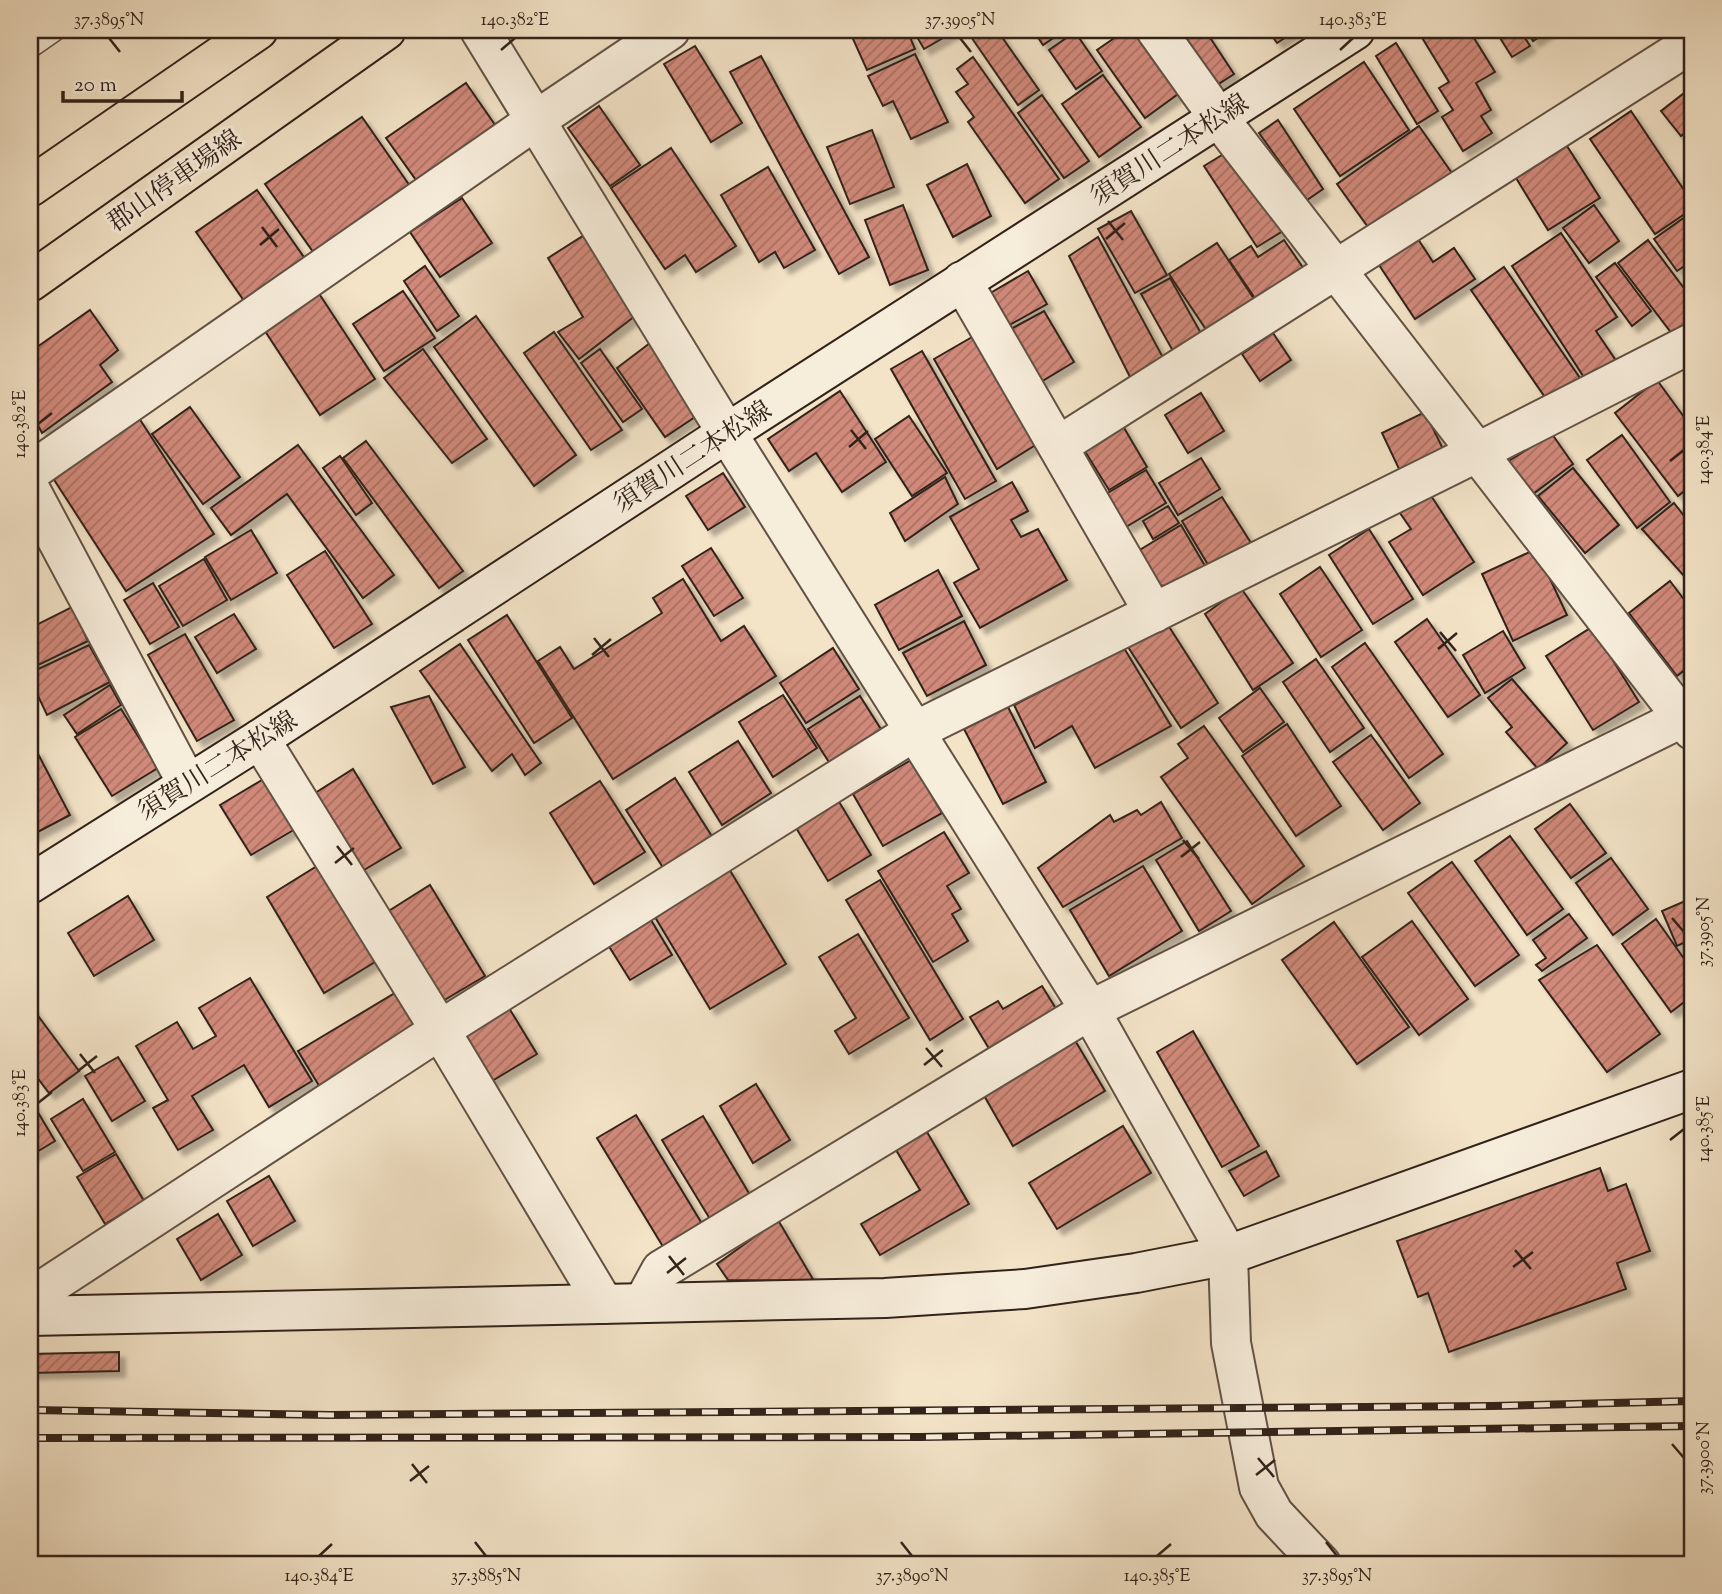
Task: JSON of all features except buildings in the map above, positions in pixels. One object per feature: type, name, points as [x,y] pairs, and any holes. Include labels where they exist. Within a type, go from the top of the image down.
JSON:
[{"type":"main road","points":[[30,187],[258,30]]},
{"type":"main road","name":"郡山停車場線","points":[[30,282],[386,30]]},
{"type":"street","points":[[480,30],[727,433],[1090,1010],[1228,1255],[1231,1343],[1259,1487],[1274,1514],[1321,1564]]},
{"type":"street","points":[[30,472],[670,30]]},
{"type":"street","points":[[643,1303],[662,1270],[1090,1010],[1689,720],[1476,453],[1219,117],[1156,30]]},
{"type":"street","name":"須賀川二本松線","points":[[30,884],[260,739],[727,433],[1355,30]]},
{"type":"street","points":[[1058,446],[1686,41]]},
{"type":"street","points":[[962,281],[1154,613]]},
{"type":"street","points":[[31,1300],[440,1030],[915,731],[1692,343]]},
{"type":"street","points":[[30,488],[187,783]]},
{"type":"street","points":[[260,739],[440,1030],[604,1304]]},
{"type":"street","points":[[31,1300],[604,1304],[886,1298],[1025,1289],[1136,1273],[1228,1255],[1692,1089]]},
{"type":"lane","points":[[30,46],[53,30]]},
{"type":"railway","points":[[30,1410],[330,1415],[1492,1406],[1692,1401]]},
{"type":"railway","points":[[30,1438],[920,1437],[1692,1426]]}]
